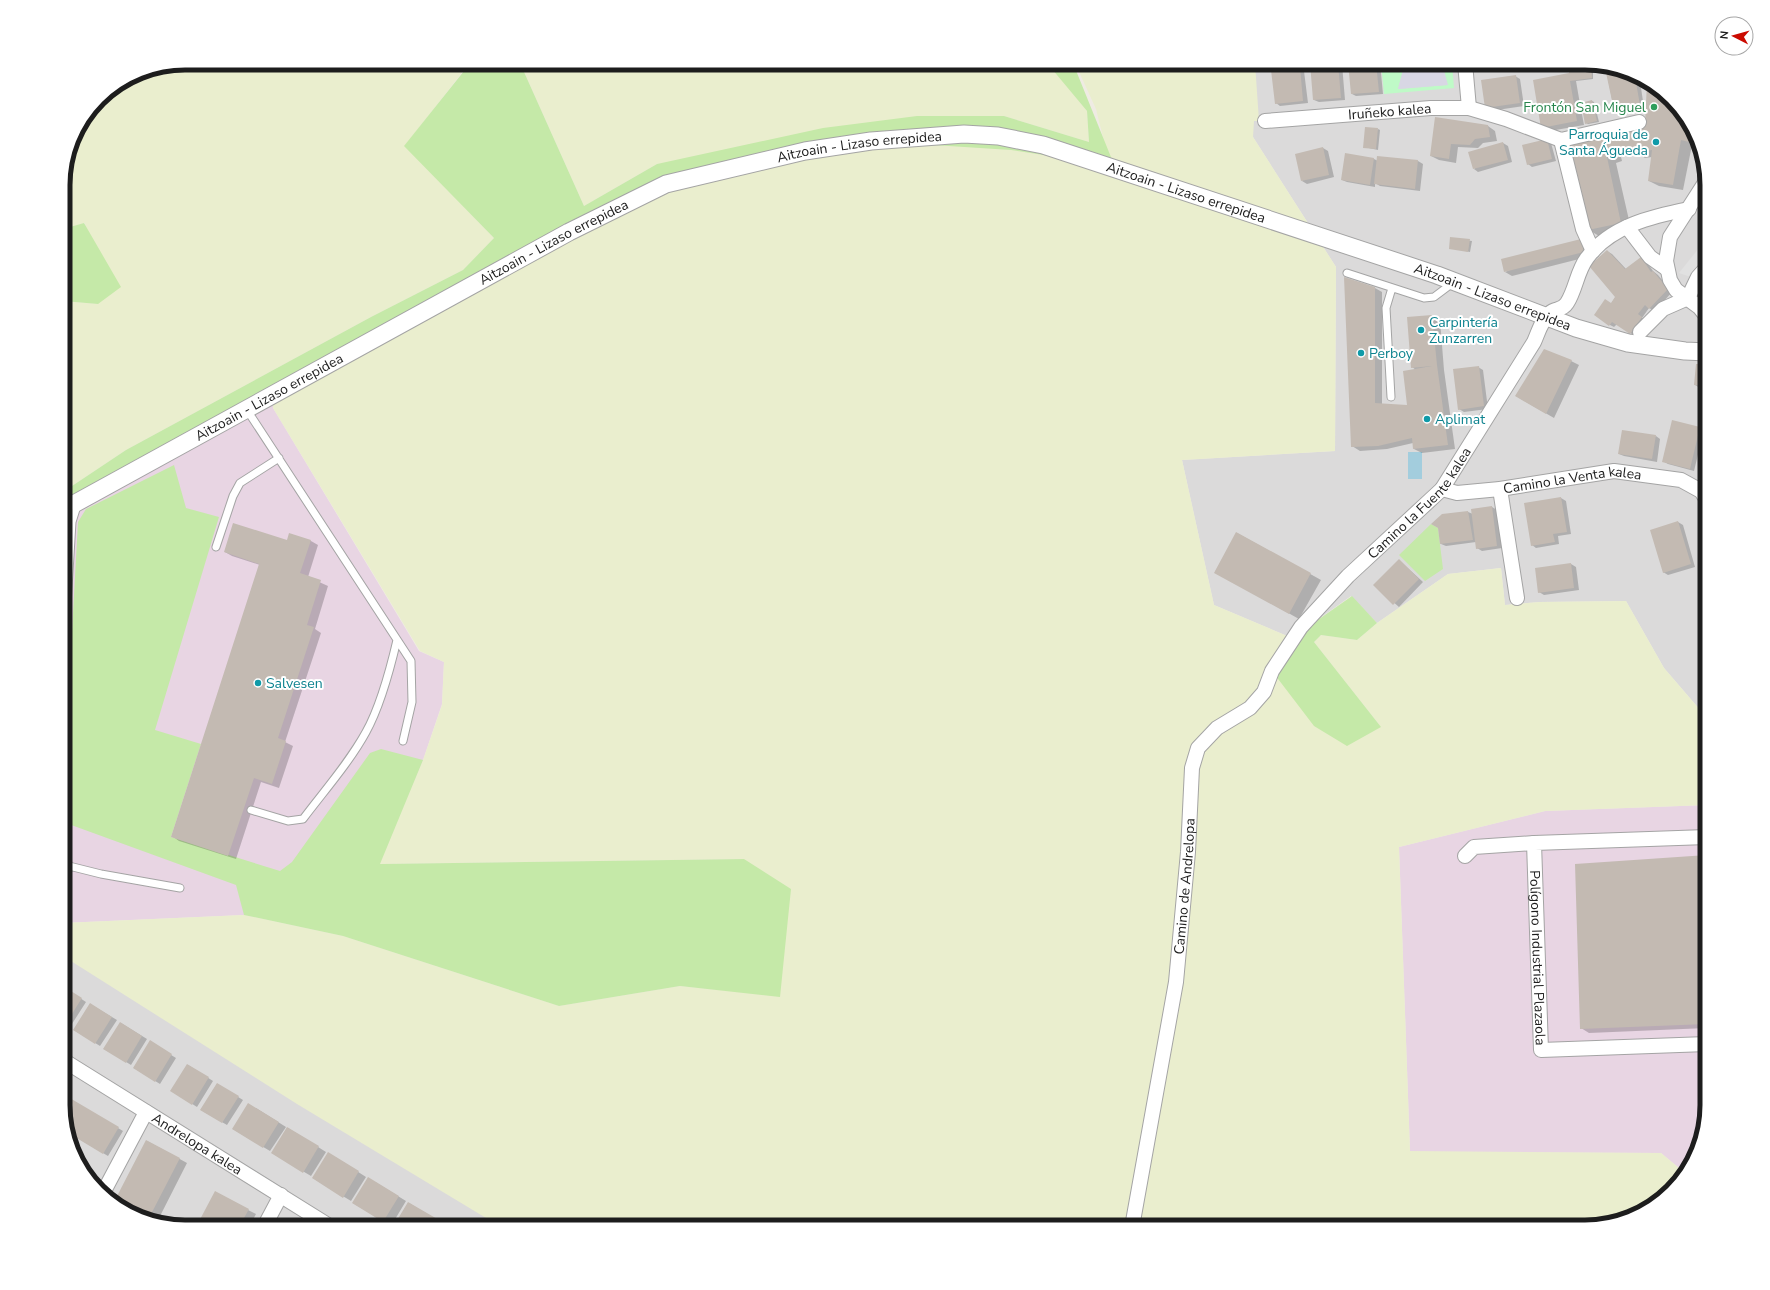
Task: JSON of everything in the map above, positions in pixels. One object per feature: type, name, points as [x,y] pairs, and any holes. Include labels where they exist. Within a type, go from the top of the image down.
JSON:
[{"type":"street","points":[[1466,70],[1469,108]]},
{"type":"street","name":"Iruñeko kalea","points":[[1265,121],[1430,108],[1469,108],[1506,119],[1561,140]]},
{"type":"street","points":[[1593,251],[1583,228],[1561,140],[1639,122]]},
{"type":"street","name":"Aitzoain - Lizaso errepidea","points":[[71,506],[569,232],[666,184],[804,151],[871,142],[964,134],[998,136],[1043,145],[1454,282],[1576,328],[1628,343],[1700,352]]},
{"type":"street","points":[[1700,191],[1670,237],[1666,261],[1670,280],[1676,290],[1700,308]]},
{"type":"street","points":[[1545,317],[1551,311],[1558,310],[1565,306],[1569,300],[1580,269],[1586,258],[1611,236],[1626,227],[1662,214],[1689,209]]},
{"type":"street","points":[[1626,227],[1650,257],[1667,269]]},
{"type":"street","points":[[1640,332],[1663,309],[1688,298],[1700,275]]},
{"type":"street","name":"Camino la Fuente kalea","points":[[1330,596],[1348,576],[1442,489],[1534,342],[1545,317]]},
{"type":"street","name":"Camino la Venta kalea","points":[[1442,489],[1457,493],[1500,489],[1614,471],[1681,480],[1700,490]]},
{"type":"street","points":[[1500,489],[1517,598]]},
{"type":"street","name":"Camino de Andrelopa","points":[[1133,1220],[1176,982],[1188,852],[1192,768],[1198,748],[1217,728],[1250,708],[1259,698],[1264,692],[1272,671],[1292,638],[1330,596]]},
{"type":"street","points":[[1465,856],[1474,847],[1700,836]]},
{"type":"street","name":"Polígono Industrial Plazaola","points":[[1534,843],[1541,1050],[1700,1044]]},
{"type":"street","name":"Andrelopa kalea","points":[[70,1064],[281,1194],[320,1220]]},
{"type":"street","points":[[106,1188],[146,1112]]},
{"type":"street","points":[[268,1220],[281,1194]]},
{"type":"lane","points":[[1347,272],[1424,298],[1434,297],[1454,282]]},
{"type":"lane","points":[[1391,397],[1386,308],[1392,288]]},
{"type":"lane","points":[[247,410],[411,661],[412,702],[403,741]]},
{"type":"lane","points":[[216,547],[233,496],[240,483],[279,458]]},
{"type":"lane","points":[[70,555],[72,522],[71,506]]},
{"type":"lane","points":[[251,810],[288,821],[303,819],[338,774],[366,732],[386,683],[397,640]]},
{"type":"lane","points":[[70,866],[101,874],[180,888]]},
{"type":"shaded area","points":[[1251,70],[1593,70],[1622,76],[1642,85],[1666,104],[1681,121],[1696,155],[1700,185],[1700,710],[1664,668],[1626,601],[1540,602],[1505,605],[1501,568],[1448,574],[1377,623],[1351,596],[1292,638],[1214,605],[1182,460],[1335,451],[1336,267],[1253,137]]},
{"type":"shaded area","points":[[1403,70],[1444,70],[1448,85],[1398,89]]},
{"type":"shaded area","points":[[1700,247],[1700,266],[1691,277],[1679,273]]},
{"type":"shaded area","points":[[273,395],[273,408],[419,651],[444,662],[442,704],[423,760],[379,864],[244,915],[70,923],[70,505]]},
{"type":"shaded area","points":[[72,528],[70,557],[70,529]]},
{"type":"shaded area","points":[[1700,805],[1700,1105],[1699,1120],[1694,1142],[1681,1169],[1661,1153],[1410,1152],[1399,847],[1545,811]]},
{"type":"shaded area","points":[[70,951],[496,1220],[185,1220],[170,1219],[148,1214],[121,1201],[99,1181],[85,1162],[76,1142],[72,1127],[70,1113]]},
{"type":"green space","points":[[177,70],[464,70],[405,146],[494,238],[463,270],[371,317],[126,450],[70,487],[70,302],[98,304],[85,223],[70,227],[71,170],[74,155],[85,127],[99,109],[121,89],[148,76]]},
{"type":"green space","points":[[463,70],[523,70],[584,206],[657,164],[823,128],[917,116],[1004,116],[1089,142],[1087,111],[1053,70],[1076,70],[1117,172],[1076,160],[1011,150],[871,141],[741,165],[589,222],[70,503],[70,487],[126,450],[371,317],[463,270],[494,238],[404,146],[464,71]]},
{"type":"green space","points":[[523,70],[1054,70],[1087,111],[1089,142],[1004,116],[657,164],[584,206]]},
{"type":"green space","points":[[1078,70],[1255,70],[1259,121],[1254,121],[1253,137],[1336,267],[1335,451],[1182,460],[1214,605],[1292,638],[1381,727],[1314,642],[1321,635],[1357,640],[1377,623],[1448,574],[1501,568],[1505,605],[1540,602],[1626,601],[1664,668],[1700,710],[1700,805],[1545,811],[1399,847],[1410,1151],[1661,1153],[1681,1169],[1666,1186],[1649,1201],[1615,1216],[1585,1220],[489,1220],[297,1104],[70,960],[70,923],[244,915],[343,936],[559,1006],[680,986],[780,996],[744,859],[379,864],[423,760],[442,705],[444,662],[420,651],[273,408],[273,395],[666,184],[871,141],[1043,145],[1110,166],[1096,109]]},
{"type":"green space","points":[[1382,70],[1403,70],[1398,89],[1447,85],[1444,70],[1453,70],[1454,88],[1384,94]]},
{"type":"green space","points":[[84,223],[121,287],[98,304],[70,302],[70,227]]},
{"type":"green space","points":[[174,465],[186,508],[219,517],[155,730],[201,744],[171,837],[280,871],[292,862],[370,753],[381,749],[423,760],[380,864],[744,859],[791,889],[780,997],[680,986],[559,1006],[343,936],[244,915],[236,885],[70,825],[70,668],[78,522],[86,509]]},
{"type":"green space","points":[[1431,524],[1438,528],[1443,569],[1425,581],[1399,555]]},
{"type":"green space","points":[[1352,596],[1377,623],[1357,640],[1321,635],[1314,642],[1381,727],[1347,746],[1314,726],[1272,671],[1292,638]]},
{"type":"water","points":[[1408,452],[1422,452],[1422,479],[1408,479]]},
{"type":"building","points":[[1271,70],[1300,70],[1303,101],[1275,104]]},
{"type":"building","points":[[1311,70],[1339,70],[1341,98],[1313,100]]},
{"type":"building","points":[[1349,70],[1377,70],[1379,92],[1351,94]]},
{"type":"building","points":[[1569,70],[1591,70],[1592,78],[1570,81],[1577,121],[1541,128],[1533,80],[1569,73]]},
{"type":"building","points":[[1606,72],[1622,76],[1636,82],[1640,105],[1614,110]]},
{"type":"building","points":[[1516,75],[1520,103],[1485,108],[1481,80]]},
{"type":"building","points":[[1647,88],[1666,104],[1681,121],[1692,143],[1681,140],[1673,185],[1648,181],[1652,150],[1634,153],[1633,147],[1611,152],[1612,156],[1607,157],[1621,223],[1588,230],[1569,143],[1645,125]]},
{"type":"building","points":[[1592,100],[1597,121],[1585,124],[1581,103]]},
{"type":"building","points":[[1435,117],[1488,125],[1490,137],[1475,139],[1470,145],[1451,144],[1449,159],[1430,156]]},
{"type":"building","points":[[1365,127],[1378,128],[1376,149],[1363,148]]},
{"type":"building","points":[[1547,139],[1552,159],[1527,165],[1522,145]]},
{"type":"building","points":[[1503,142],[1508,160],[1473,169],[1468,152]]},
{"type":"building","points":[[1323,147],[1329,175],[1301,181],[1295,154]]},
{"type":"building","points":[[1345,153],[1374,158],[1370,185],[1341,180]]},
{"type":"building","points":[[1377,156],[1418,160],[1415,189],[1374,184]]},
{"type":"building","points":[[1450,237],[1470,239],[1468,252],[1449,249]]},
{"type":"building","points":[[1581,239],[1584,252],[1504,272],[1501,259]]},
{"type":"building","points":[[1607,250],[1625,269],[1641,257],[1651,272],[1653,271],[1668,289],[1649,309],[1645,305],[1638,314],[1642,317],[1630,334],[1612,322],[1609,326],[1594,315],[1605,299],[1611,303],[1615,297],[1589,266]]},
{"type":"building","points":[[1344,277],[1375,287],[1375,403],[1407,405],[1403,371],[1432,366],[1411,368],[1407,317],[1432,315],[1448,445],[1413,449],[1412,438],[1378,446],[1351,447]]},
{"type":"building","points":[[1544,349],[1572,360],[1546,414],[1515,396]]},
{"type":"building","points":[[1696,364],[1700,364],[1700,385],[1694,385]]},
{"type":"building","points":[[1479,366],[1484,406],[1458,410],[1453,369]]},
{"type":"building","points":[[1672,420],[1700,427],[1690,469],[1662,462]]},
{"type":"building","points":[[1622,430],[1656,435],[1652,459],[1618,454]]},
{"type":"building","points":[[1561,497],[1567,532],[1553,534],[1555,542],[1531,546],[1524,503]]},
{"type":"building","points":[[1492,506],[1497,546],[1476,549],[1471,509]]},
{"type":"building","points":[[1468,511],[1473,540],[1440,544],[1438,528],[1431,524],[1442,514]]},
{"type":"building","points":[[1678,521],[1691,564],[1663,573],[1650,530]]},
{"type":"building","name":"Salvesen","points":[[233,523],[287,540],[289,533],[311,540],[300,573],[321,580],[307,625],[314,627],[278,738],[286,741],[272,784],[254,778],[228,856],[171,837],[259,564],[224,552]]},
{"type":"building","points":[[1236,532],[1311,573],[1289,614],[1214,573]]},
{"type":"building","points":[[1399,559],[1419,579],[1393,605],[1373,585]]},
{"type":"building","points":[[1571,563],[1574,588],[1538,593],[1535,568]]},
{"type":"building","points":[[1700,855],[1700,1024],[1580,1029],[1575,864]]},
{"type":"building","points":[[70,990],[82,998],[70,1017]]},
{"type":"building","points":[[90,1003],[112,1017],[95,1044],[73,1030]]},
{"type":"building","points":[[120,1022],[142,1036],[126,1063],[103,1049]]},
{"type":"building","points":[[150,1040],[172,1054],[155,1082],[133,1068]]},
{"type":"building","points":[[187,1064],[209,1077],[192,1105],[170,1091]]},
{"type":"building","points":[[217,1083],[239,1096],[222,1123],[200,1110]]},
{"type":"building","points":[[70,1098],[119,1127],[103,1154],[75,1137],[70,1113]]},
{"type":"building","points":[[248,1103],[279,1122],[263,1148],[232,1129]]},
{"type":"building","points":[[287,1127],[319,1146],[303,1173],[271,1153]]},
{"type":"building","points":[[146,1140],[180,1158],[151,1215],[134,1208],[116,1197]]},
{"type":"building","points":[[328,1152],[359,1171],[343,1198],[312,1178]]},
{"type":"building","points":[[368,1177],[399,1196],[384,1220],[380,1220],[352,1203]]},
{"type":"building","points":[[215,1191],[249,1209],[243,1220],[200,1220]]},
{"type":"building","points":[[408,1202],[439,1220],[397,1220]]},
{"type":"place","name":"Frontón San Miguel","points":[[1654,107]]},
{"type":"place","name":"Parroquia de Santa Águeda","points":[[1656,142]]},
{"type":"place","name":"Carpintería Zunzarren","points":[[1421,330]]},
{"type":"place","name":"Perboy","points":[[1361,353]]},
{"type":"place","name":"Aplimat","points":[[1427,419]]},
{"type":"place","name":"Salvesen","points":[[258,683]]}]
